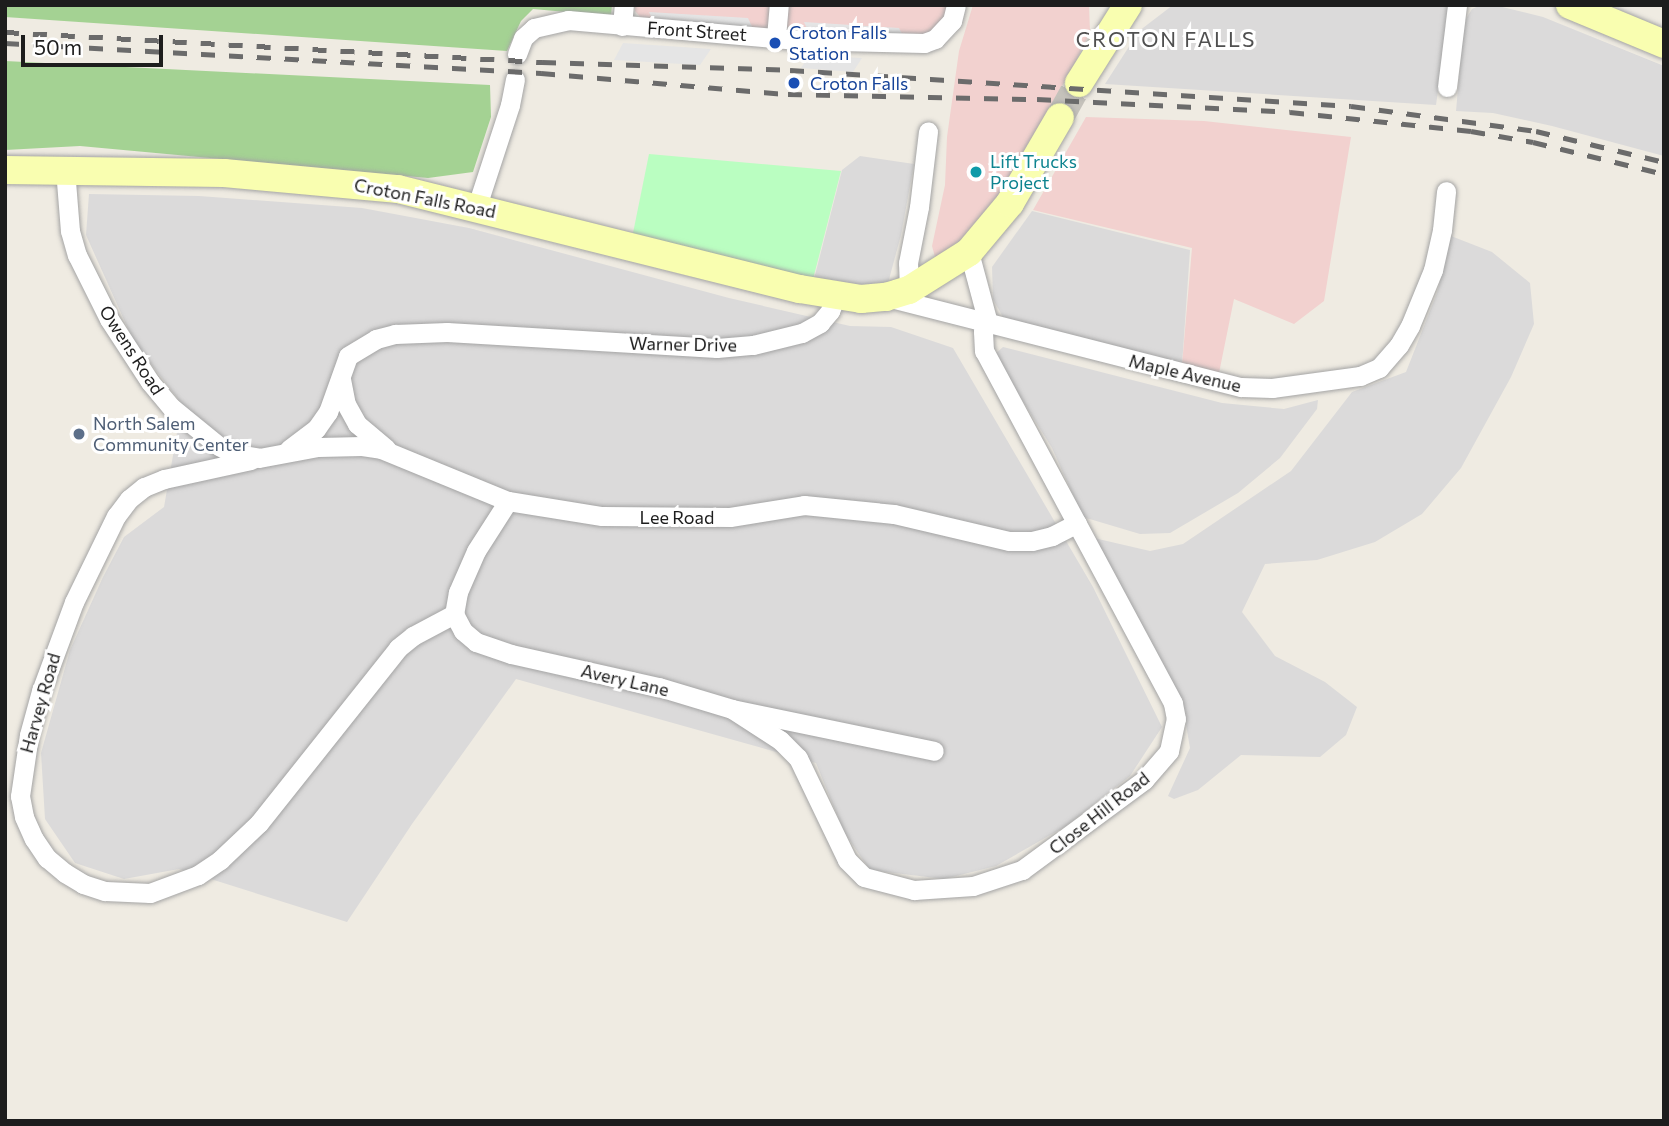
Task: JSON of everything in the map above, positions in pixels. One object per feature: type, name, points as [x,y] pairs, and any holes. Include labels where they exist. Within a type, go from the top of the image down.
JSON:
[{"type":"main road","points":[[1079,83],[1128,5]]},
{"type":"main road","points":[[1570,5],[1664,44]]},
{"type":"main road","points":[[836,296],[898,294],[969,252],[1010,203],[1060,117]]},
{"type":"main road","name":"Croton Falls Road","points":[[5,170],[211,172],[345,182],[398,189],[477,206],[836,296]]},
{"type":"street","points":[[622,26],[624,5]]},
{"type":"street","points":[[776,37],[779,5]]},
{"type":"street","name":"Front Street","points":[[517,54],[523,38],[550,22],[568,20],[776,37],[924,43],[935,39],[952,21],[957,5]]},
{"type":"street","points":[[1447,87],[1457,5]]},
{"type":"street","points":[[477,206],[510,105],[515,79]]},
{"type":"street","points":[[898,294],[908,263],[919,206],[928,132]]},
{"type":"street","name":"Owens Road","points":[[65,169],[70,231],[77,255],[128,351],[172,408],[193,427],[232,453],[260,458],[282,453]]},
{"type":"street","name":"Maple Avenue","points":[[898,294],[988,323],[1241,387],[1272,388],[1369,374],[1379,368],[1399,345],[1422,300],[1439,245],[1446,191]]},
{"type":"street","name":"Close Hill Road","points":[[733,709],[780,740],[798,758],[833,836],[847,860],[864,877],[902,888],[943,890],[973,886],[1022,870],[1144,780],[1169,751],[1177,719],[1173,703],[984,351],[983,331],[988,323],[969,252]]},
{"type":"street","name":"Warner Drive","points":[[282,453],[316,429],[328,412],[348,356],[376,339],[415,332],[587,340],[680,348],[753,345],[802,333],[820,323],[830,311],[836,296]]},
{"type":"street","points":[[341,370],[346,404],[357,424],[375,441],[398,456]]},
{"type":"street","name":"Lee Road","points":[[282,453],[318,447],[362,446],[398,456],[508,502],[562,511],[630,517],[730,517],[780,507],[829,507],[894,514],[1009,541],[1042,539],[1077,523]]},
{"type":"street","name":"Harvey Road","points":[[260,458],[164,479],[144,487],[128,499],[95,556],[74,602],[41,691],[22,773],[20,796],[24,817],[47,858],[65,873],[83,884],[105,891],[150,892],[198,875],[220,860],[259,823],[398,648],[413,636],[454,614]]},
{"type":"street","points":[[454,614],[465,572],[508,502]]},
{"type":"street","name":"Avery Lane","points":[[454,614],[463,631],[476,642],[492,649],[659,687],[733,709],[934,751]]},
{"type":"shaded area","points":[[635,5],[951,5],[936,34],[807,37],[799,28],[770,25],[767,33],[646,24],[635,11]]},
{"type":"shaded area","points":[[973,5],[1089,5],[1090,32],[1072,69],[999,194],[976,224],[944,258],[935,257],[932,246],[945,185],[947,137],[959,51]]},
{"type":"shaded area","points":[[1173,5],[1450,5],[1436,105],[1105,84],[1139,31]]},
{"type":"shaded area","points":[[1481,5],[1494,5],[1543,17],[1664,66],[1664,156],[1493,113],[1456,111],[1464,22],[1472,9]]},
{"type":"shaded area","points":[[649,12],[748,18],[755,33],[655,26]]},
{"type":"shaded area","points":[[804,22],[899,28],[905,40],[810,35]]},
{"type":"shaded area","points":[[623,43],[711,49],[700,65],[614,60]]},
{"type":"shaded area","points":[[809,55],[862,58],[853,72],[801,68]]},
{"type":"shaded area","points":[[1086,117],[1204,121],[1351,137],[1324,301],[1294,324],[1234,299],[1219,373],[1182,365],[1192,248],[1033,210]]},
{"type":"shaded area","points":[[860,156],[914,164],[901,235],[888,283],[870,293],[813,283],[842,170]]},
{"type":"shaded area","points":[[89,194],[199,196],[362,208],[469,228],[729,298],[850,326],[891,327],[953,348],[1093,587],[1162,727],[1130,776],[1066,826],[996,866],[944,879],[870,870],[844,832],[816,763],[516,679],[412,824],[347,922],[179,869],[124,879],[75,863],[45,819],[41,753],[70,650],[103,577],[124,537],[164,507],[182,404],[134,342],[86,235]]},
{"type":"shaded area","points":[[1032,211],[1190,250],[1182,365],[1003,317],[993,299],[992,267]]},
{"type":"shaded area","points":[[1451,236],[1492,252],[1530,283],[1534,324],[1511,377],[1461,468],[1422,514],[1375,542],[1317,560],[1265,564],[1242,612],[1275,656],[1325,682],[1357,707],[1346,735],[1320,757],[1241,755],[1198,790],[1174,799],[1168,796],[1190,748],[1182,701],[1094,538],[1150,551],[1183,544],[1291,471],[1352,392],[1406,372],[1437,293]]},
{"type":"shaded area","points":[[1003,347],[1222,403],[1284,409],[1318,400],[1317,409],[1280,458],[1238,493],[1170,533],[1140,534],[1083,517],[1052,448],[994,355]]},
{"type":"green space","points":[[5,5],[612,5],[611,16],[533,9],[521,21],[507,51],[5,17]]},
{"type":"green space","points":[[5,61],[490,85],[491,117],[473,172],[428,178],[80,146],[5,150]]},
{"type":"green space","points":[[649,154],[841,171],[812,283],[632,238]]},
{"type":"tunnel","points":[[1060,117],[1079,83]]},
{"type":"railway","points":[[5,32],[542,62],[790,70],[1351,106],[1536,131],[1664,162]]},
{"type":"railway","points":[[5,43],[541,73],[788,94],[1037,99],[1290,112],[1471,131],[1533,142],[1664,174]]},
{"type":"place","name":"Croton Falls Station","points":[[775,43]]},
{"type":"place","name":"Croton Falls","points":[[794,83]]},
{"type":"place","name":"Lift Trucks Project","points":[[976,172]]},
{"type":"place","name":"North Salem Community Center","points":[[79,434]]},
{"type":"district","name":"CROTON FALLS","points":[[1166,39]]}]
